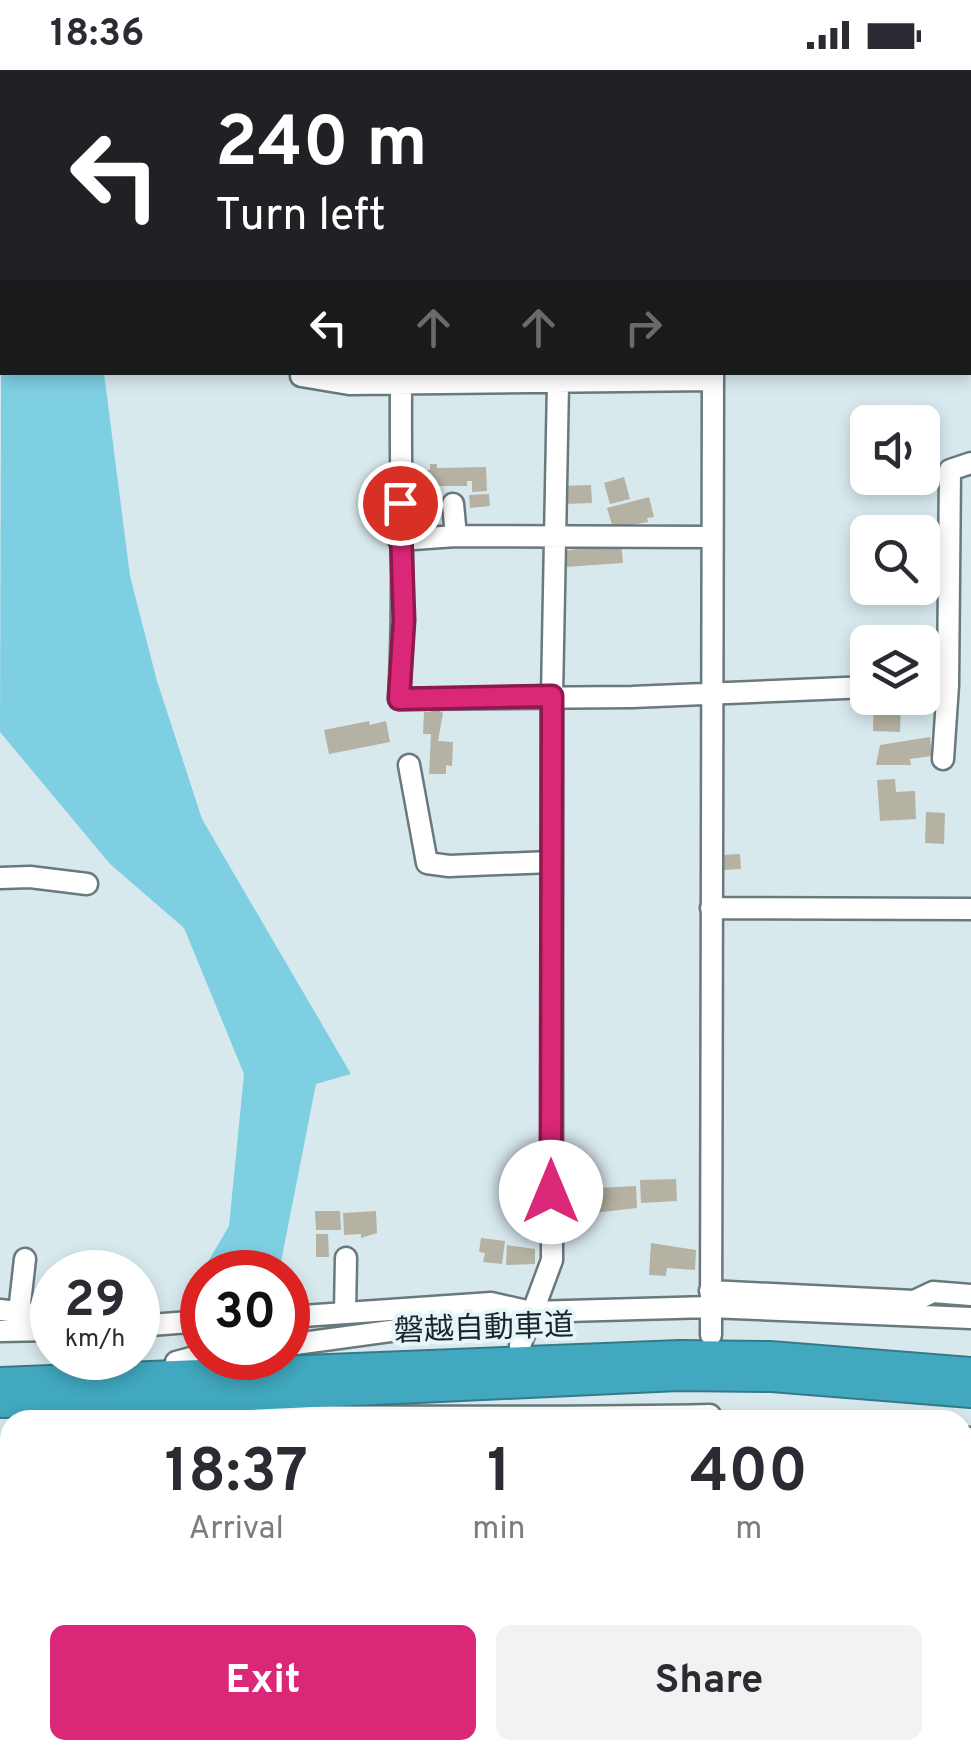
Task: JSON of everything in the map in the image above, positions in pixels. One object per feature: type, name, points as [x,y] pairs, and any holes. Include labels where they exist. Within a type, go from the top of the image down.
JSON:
[{"type":"highway","name":"磐越自動車道","points":[[0,1382],[680,1356],[770,1356],[971,1372]]},
{"type":"highway","name":"磐越自動車道","points":[[0,1403],[142,1401],[678,1376],[792,1378],[971,1393]]},
{"type":"street","points":[[301,376],[349,384],[395,377],[558,383],[712,376],[712,1335]]},
{"type":"street","points":[[395,377],[401,391],[399,540],[404,620],[399,699],[632,698],[850,688]]},
{"type":"street","points":[[520,1346],[552,1260],[552,696],[558,383]]},
{"type":"street","points":[[943,759],[948,686],[950,470],[971,463]]},
{"type":"street","points":[[453,504],[456,536]]},
{"type":"street","points":[[399,540],[456,536],[712,537]]},
{"type":"street","points":[[940,686],[948,686]]},
{"type":"street","points":[[409,765],[427,864],[551,862]]},
{"type":"street","points":[[0,878],[87,884]]},
{"type":"street","points":[[710,908],[971,908]]},
{"type":"street","points":[[345,1313],[346,1258]]},
{"type":"street","points":[[9,1321],[25,1259]]},
{"type":"street","points":[[524,1274],[539,1291]]},
{"type":"street","points":[[310,1343],[531,1312],[710,1299],[914,1302],[933,1292],[971,1295]]},
{"type":"street","points":[[710,1299],[971,1318]]},
{"type":"street","points":[[310,1315],[491,1303],[531,1312]]},
{"type":"street","points":[[176,1362],[180,1361]]},
{"type":"street","points":[[496,1410],[503,1394]]},
{"type":"shaded area","points":[[1,375],[104,375],[130,576],[157,681],[202,819],[351,1074],[316,1084],[283,1250],[215,1250],[229,1226],[244,1074],[184,928],[110,864],[0,732]]},
{"type":"building","points":[[430,464],[437,464],[437,468],[486,467],[487,491],[472,492],[472,481],[467,481],[467,486],[436,486],[436,492],[428,492],[428,486],[410,487],[410,470],[430,470]]},
{"type":"building","points":[[624,477],[630,499],[610,504],[604,483]]},
{"type":"building","points":[[591,485],[592,503],[563,504],[563,486]]},
{"type":"building","points":[[489,494],[490,506],[470,508],[469,495]]},
{"type":"building","points":[[649,497],[654,517],[647,518],[648,522],[613,528],[607,508]]},
{"type":"building","points":[[621,542],[623,563],[565,567],[564,551]]},
{"type":"building","points":[[431,706],[443,713],[438,741],[453,742],[452,766],[446,765],[446,774],[429,774],[431,734],[423,734],[424,712],[431,712]]},
{"type":"building","points":[[873,715],[900,715],[900,732],[873,731]]},
{"type":"building","points":[[369,721],[370,725],[386,721],[390,742],[329,754],[324,730]]},
{"type":"building","points":[[930,737],[932,756],[910,759],[911,765],[876,765],[880,745]]},
{"type":"building","points":[[895,779],[896,792],[915,791],[916,819],[880,821],[877,780]]},
{"type":"building","points":[[926,812],[945,813],[944,844],[925,843]]},
{"type":"building","points":[[740,854],[741,869],[723,870],[722,855]]},
{"type":"building","points":[[676,1179],[677,1201],[641,1203],[640,1180]]},
{"type":"building","points":[[636,1186],[637,1208],[584,1214],[584,1200],[599,1199],[598,1188]]},
{"type":"building","points":[[315,1211],[340,1211],[341,1230],[316,1230]]},
{"type":"building","points":[[376,1211],[377,1233],[361,1238],[361,1234],[344,1235],[343,1213]]},
{"type":"building","points":[[316,1234],[328,1234],[329,1257],[316,1257]]},
{"type":"building","points":[[481,1238],[505,1241],[502,1264],[483,1262],[485,1253],[479,1252]]},
{"type":"building","points":[[651,1243],[696,1250],[695,1270],[667,1268],[666,1276],[649,1275]]},
{"type":"building","points":[[507,1245],[535,1249],[535,1264],[506,1265]]},
{"type":"route","points":[[400,503],[404,620],[399,699],[552,696],[551,1192]]}]
